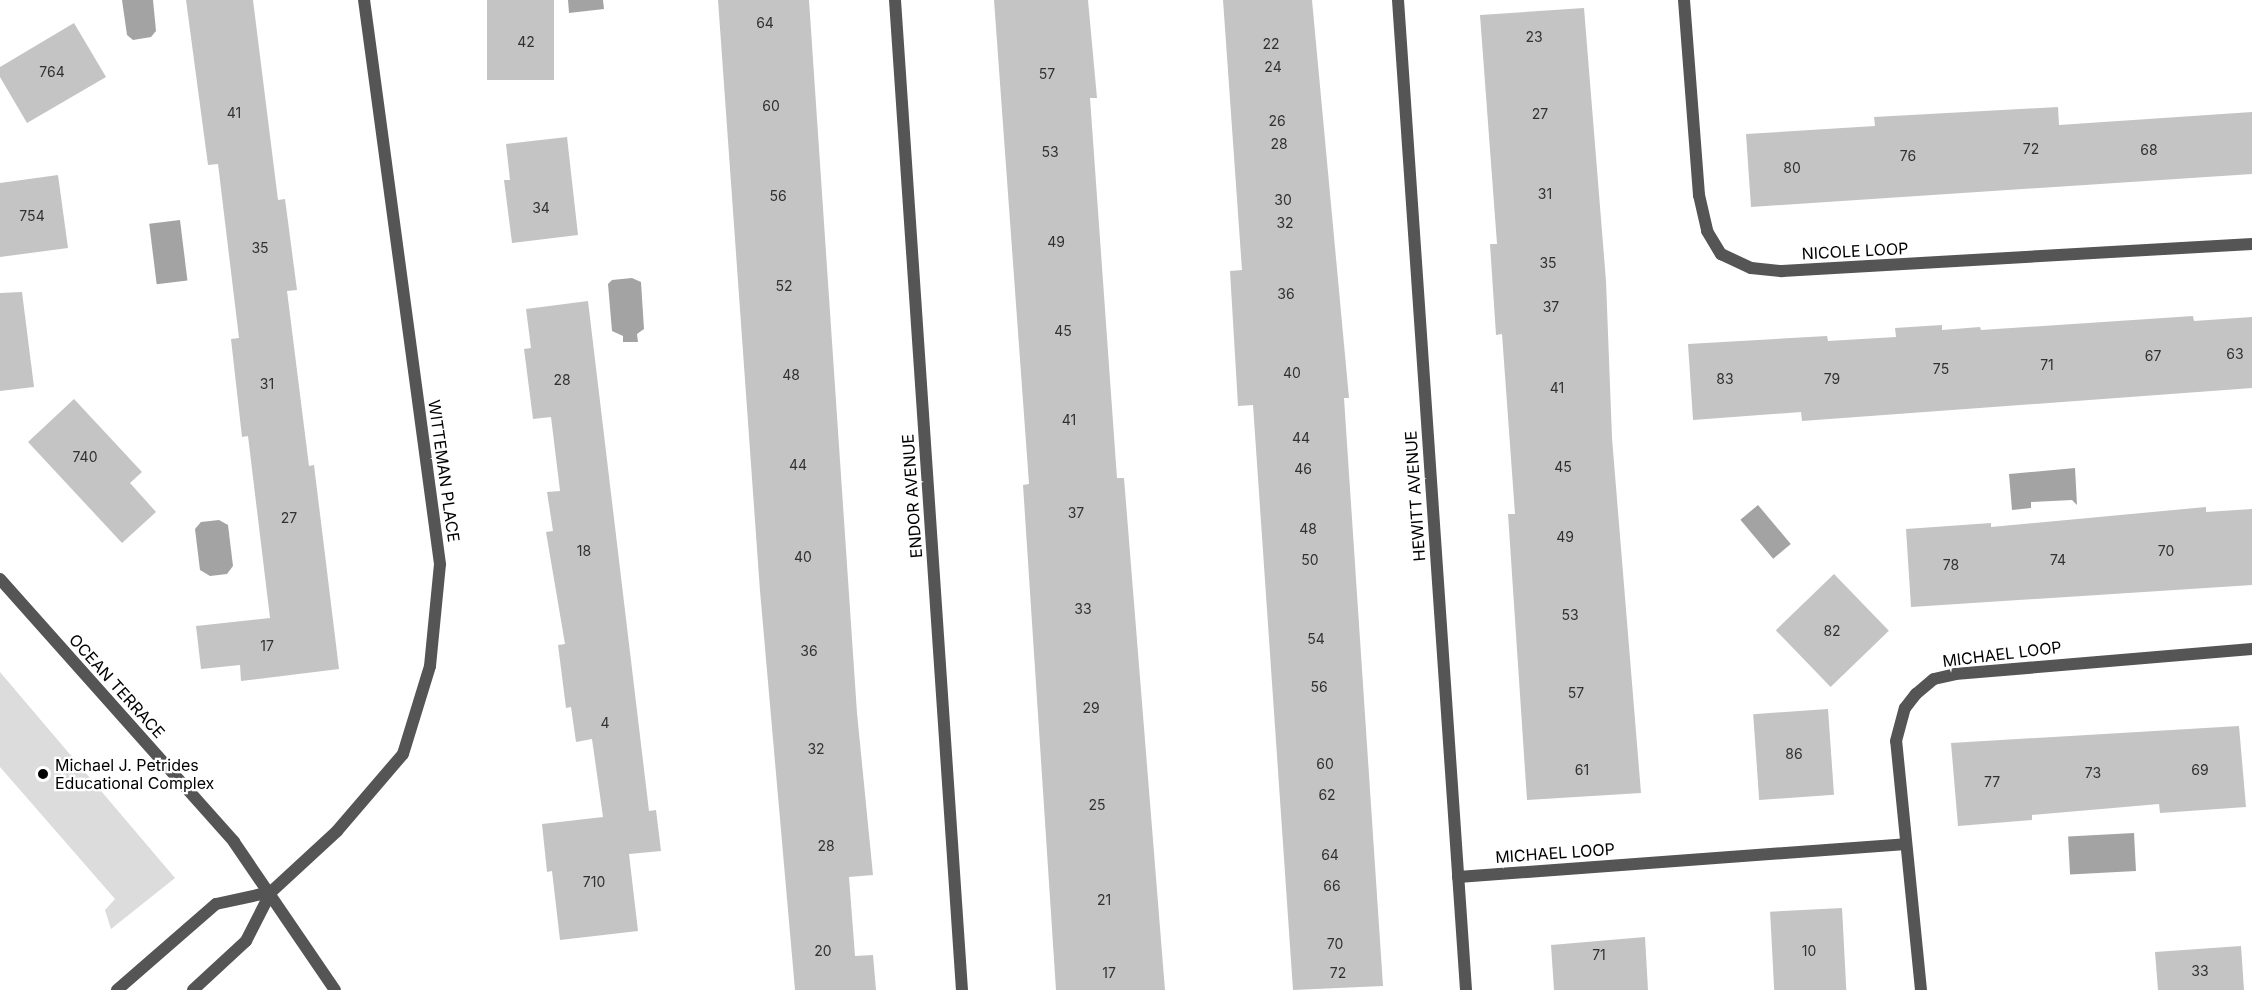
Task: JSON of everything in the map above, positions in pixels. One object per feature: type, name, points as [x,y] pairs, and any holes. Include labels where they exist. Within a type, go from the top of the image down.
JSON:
[{"type":"street","name":"WITTEMAN PLACE","points":[[271,892],[337,831],[403,754],[430,666],[440,564],[364,0]]},
{"type":"street","name":"ENDOR AVENUE","points":[[895,0],[962,990]]},
{"type":"street","name":"HEWITT AVENUE","points":[[1398,0],[1466,990]]},
{"type":"street","name":"NICOLE LOOP","points":[[1684,0],[1699,195],[1707,231],[1721,254],[1751,268],[1782,271],[2252,244]]},
{"type":"street","name":"OCEAN TERRACE","points":[[0,579],[226,833],[271,892],[335,990]]},
{"type":"street","name":"MICHAEL LOOP","points":[[1921,990],[1896,741],[1905,708],[1934,679],[2067,663],[2252,649]]},
{"type":"street","name":"MICHAEL LOOP","points":[[1458,877],[1906,844]]},
{"type":"street","points":[[117,990],[216,904],[271,892]]},
{"type":"street","points":[[193,990],[246,941],[271,892]]},
{"type":"shaded area","points":[[122,0],[153,0],[156,31],[151,37],[133,40],[127,35]]},
{"type":"shaded area","points":[[568,0],[603,0],[604,9],[569,13]]},
{"type":"shaded area","points":[[180,220],[187,281],[157,284],[149,224]]},
{"type":"shaded area","points":[[632,278],[641,282],[644,329],[637,334],[638,342],[623,342],[623,336],[612,331],[608,284],[612,280]]},
{"type":"shaded area","points":[[2075,468],[2077,505],[2072,500],[2031,502],[2031,508],[2012,510],[2009,474]]},
{"type":"shaded area","points":[[1758,505],[1791,544],[1773,559],[1740,520]]},
{"type":"shaded area","points":[[219,520],[228,525],[233,566],[227,574],[210,576],[200,570],[195,529],[201,522]]},
{"type":"shaded area","points":[[0,672],[175,878],[111,929],[105,910],[115,899],[0,767]]},
{"type":"shaded area","points":[[2134,833],[2136,871],[2070,874],[2068,836]]},
{"type":"building","points":[[186,0],[253,0],[278,200],[285,199],[297,290],[287,291],[309,466],[314,465],[339,669],[241,681],[240,665],[201,669],[196,626],[270,618],[248,436],[242,437],[231,339],[239,338],[218,164],[208,165]]},
{"type":"building","points":[[487,0],[554,0],[554,80],[487,80]]},
{"type":"building","points":[[718,0],[809,0],[857,713],[873,875],[849,877],[855,956],[873,955],[876,990],[795,990],[760,591]]},
{"type":"building","points":[[994,0],[1088,0],[1097,98],[1090,98],[1117,478],[1124,478],[1165,990],[1056,990],[1023,485],[1029,484]]},
{"type":"building","points":[[1223,0],[1312,0],[1349,398],[1344,398],[1383,986],[1293,990],[1253,405],[1238,406],[1230,271],[1242,270]]},
{"type":"building","points":[[1584,8],[1606,281],[1612,438],[1641,793],[1527,800],[1508,514],[1515,514],[1502,334],[1496,335],[1490,244],[1497,244],[1480,15]]},
{"type":"building","points":[[74,23],[106,77],[27,123],[0,77],[0,67]]},
{"type":"building","points":[[2058,107],[2059,125],[2252,112],[2252,174],[1751,207],[1746,134],[1875,126],[1874,117]]},
{"type":"building","points":[[567,137],[578,235],[512,243],[504,180],[510,180],[506,144]]},
{"type":"building","points":[[58,175],[68,248],[0,257],[0,183]]},
{"type":"building","points":[[22,292],[34,387],[0,391],[0,293]]},
{"type":"building","points":[[588,301],[649,811],[656,810],[661,851],[629,854],[638,931],[560,940],[552,871],[547,872],[542,824],[603,817],[592,739],[576,742],[571,707],[566,708],[558,645],[565,644],[546,532],[553,531],[547,492],[560,491],[551,417],[533,419],[524,349],[531,348],[526,309]]},
{"type":"building","points":[[2193,316],[2194,321],[2252,317],[2252,388],[1802,421],[1801,412],[1693,420],[1688,344],[1827,336],[1828,341],[1896,337],[1895,328],[1942,325],[1942,330],[1980,327],[1981,330]]},
{"type":"building","points":[[74,399],[142,472],[130,483],[156,512],[122,543],[28,442]]},
{"type":"building","points":[[2206,507],[2206,512],[2252,509],[2252,585],[1911,607],[1906,529],[1991,523],[1991,527]]},
{"type":"building","points":[[1834,574],[1889,631],[1831,687],[1776,630]]},
{"type":"building","points":[[1828,709],[1834,795],[1759,800],[1753,714]]},
{"type":"building","points":[[2239,726],[2246,807],[2160,813],[2159,804],[2032,815],[2032,820],[1958,826],[1951,743]]},
{"type":"building","points":[[1842,908],[1846,990],[1774,990],[1770,912]]},
{"type":"building","points":[[1645,937],[1648,990],[1554,990],[1551,945]]},
{"type":"building","points":[[2241,946],[2244,990],[2158,990],[2155,952]]},
{"type":"place","name":"Michael J. Petrides Educational Complex","points":[[43,774]]}]
